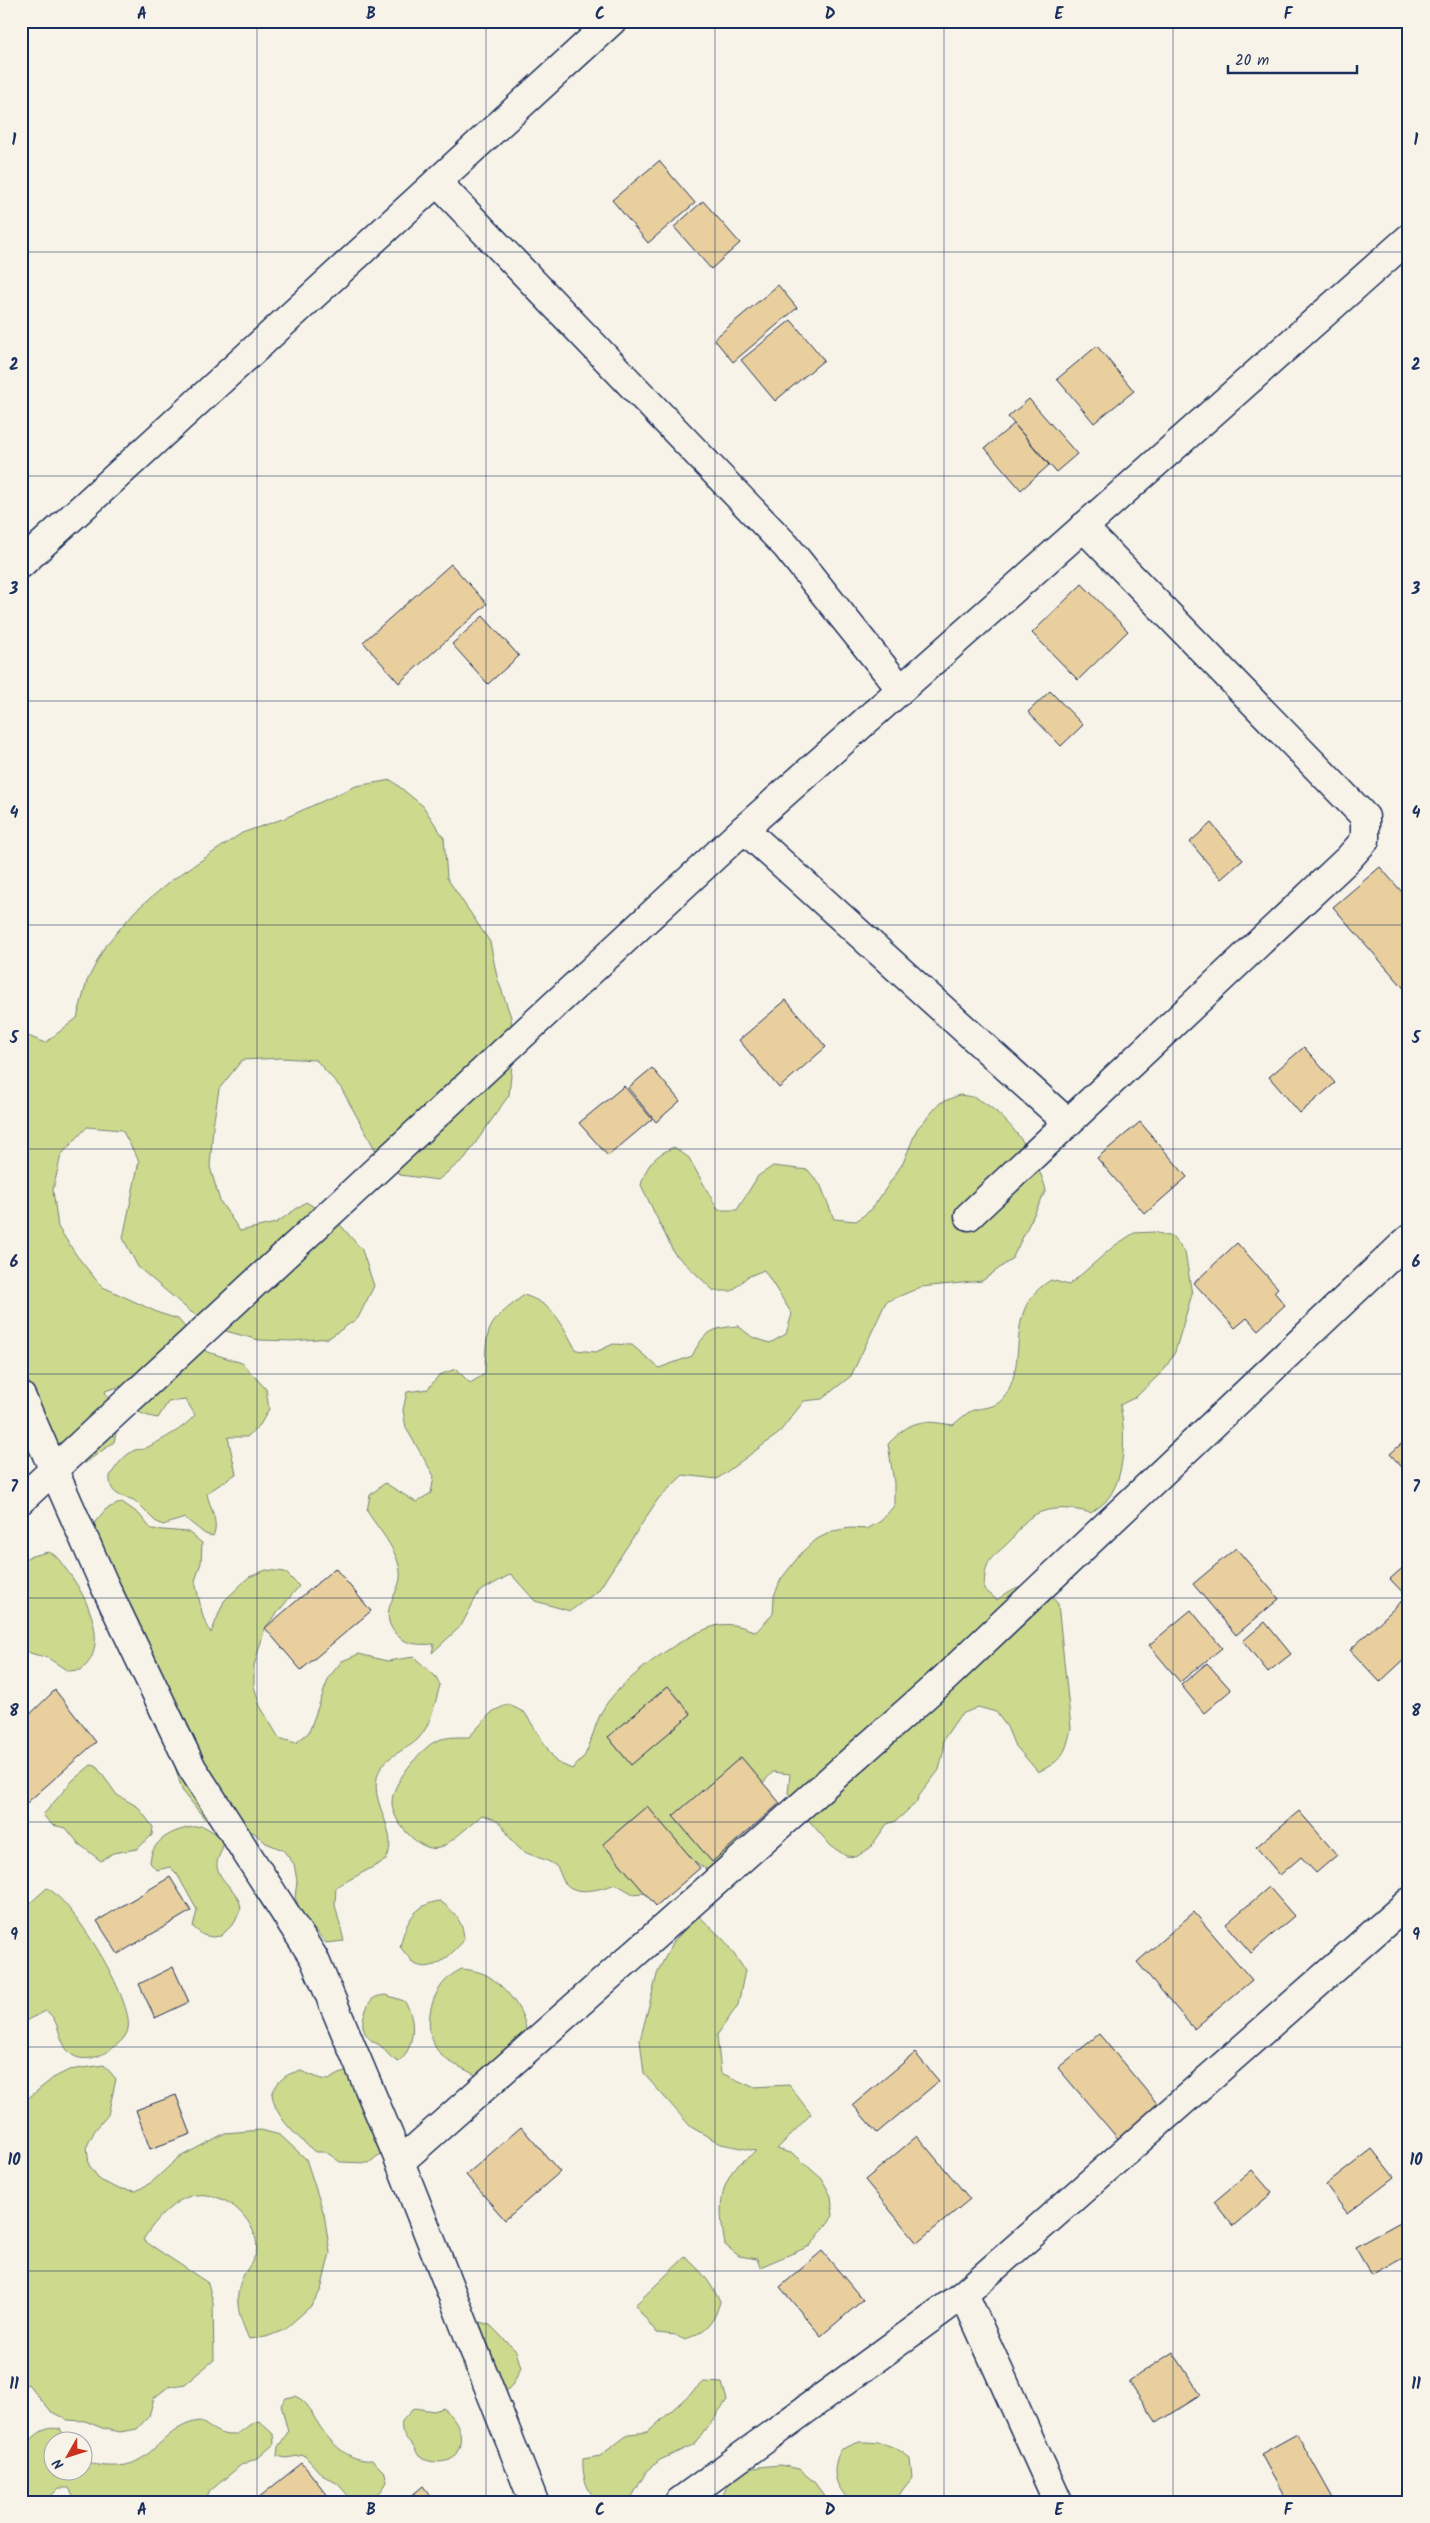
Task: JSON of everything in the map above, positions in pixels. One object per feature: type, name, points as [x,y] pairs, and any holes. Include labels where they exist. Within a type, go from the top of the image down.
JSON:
[{"type":"street","points":[[21,564],[612,21]]},
{"type":"street","points":[[437,182],[786,546],[900,688]]},
{"type":"street","points":[[21,1500],[744,828],[1409,238]]},
{"type":"street","points":[[968,1216],[1348,859],[1364,840],[1365,818],[1083,527]]},
{"type":"street","points":[[744,828],[1067,1122]]},
{"type":"street","points":[[400,2162],[944,1679],[1409,1239]]},
{"type":"street","points":[[21,1396],[104,1584],[192,1768],[314,1958],[400,2162],[534,2502]]},
{"type":"street","points":[[679,2502],[964,2294],[1409,1902]]},
{"type":"street","points":[[964,2294],[1058,2502]]},
{"type":"green space","points":[[391,780],[423,806],[444,838],[447,878],[490,942],[497,977],[511,1017],[513,1055],[509,1095],[465,1158],[438,1180],[400,1175],[376,1151],[341,1088],[316,1060],[281,1058],[242,1060],[219,1089],[213,1126],[210,1167],[220,1201],[240,1231],[276,1223],[306,1202],[337,1221],[362,1250],[374,1286],[358,1318],[329,1338],[293,1341],[259,1340],[222,1330],[191,1312],[138,1267],[123,1238],[139,1161],[122,1130],[87,1127],[61,1155],[53,1190],[58,1227],[77,1256],[101,1286],[159,1313],[178,1319],[205,1351],[242,1363],[266,1389],[269,1409],[260,1425],[247,1437],[228,1437],[236,1474],[207,1493],[215,1520],[213,1536],[205,1534],[185,1518],[163,1525],[155,1521],[134,1500],[117,1494],[110,1482],[110,1476],[121,1461],[131,1452],[145,1449],[159,1441],[178,1430],[195,1415],[186,1400],[168,1402],[158,1418],[134,1409],[127,1400],[121,1386],[105,1391],[118,1424],[114,1442],[85,1463],[68,1464],[21,1398],[21,1033],[45,1043],[77,1018],[87,981],[105,946],[135,911],[172,880],[242,833],[285,818],[356,786]]},
{"type":"green space","points":[[959,1095],[978,1099],[989,1106],[1011,1126],[1029,1151],[1042,1177],[1046,1190],[1012,1259],[982,1281],[921,1287],[886,1302],[851,1376],[822,1399],[804,1401],[778,1434],[717,1479],[683,1475],[658,1499],[598,1591],[570,1611],[535,1601],[511,1574],[479,1592],[461,1626],[432,1653],[434,1644],[408,1642],[395,1633],[388,1616],[398,1587],[400,1571],[391,1547],[367,1511],[370,1495],[385,1483],[416,1502],[431,1493],[434,1476],[406,1428],[403,1410],[407,1392],[428,1389],[439,1375],[456,1369],[470,1383],[485,1374],[486,1345],[491,1327],[502,1313],[524,1295],[543,1304],[556,1316],[576,1350],[596,1352],[613,1344],[632,1345],[659,1368],[692,1356],[705,1336],[721,1328],[738,1326],[752,1337],[770,1343],[786,1334],[792,1314],[764,1270],[747,1277],[732,1291],[714,1291],[674,1253],[641,1185],[646,1171],[652,1162],[656,1157],[674,1147],[689,1158],[718,1210],[737,1210],[758,1176],[773,1166],[808,1170],[821,1186],[834,1219],[856,1221],[872,1209],[903,1163],[917,1129],[940,1103]]},
{"type":"green space","points":[[1154,1232],[1173,1237],[1185,1252],[1192,1294],[1175,1352],[1164,1370],[1136,1397],[1120,1405],[1123,1429],[1123,1455],[1121,1468],[1113,1491],[1106,1501],[1091,1513],[1074,1509],[1056,1509],[1032,1516],[987,1565],[984,1589],[997,1600],[1006,1593],[1029,1585],[1043,1590],[1058,1604],[1071,1728],[1065,1750],[1053,1764],[1038,1772],[1014,1744],[1007,1727],[996,1712],[978,1707],[960,1715],[943,1740],[944,1749],[939,1770],[919,1796],[916,1803],[896,1821],[887,1824],[870,1848],[856,1857],[846,1856],[831,1846],[798,1808],[788,1793],[790,1774],[773,1772],[760,1786],[737,1842],[726,1860],[709,1871],[694,1861],[642,1893],[633,1894],[616,1884],[588,1891],[573,1889],[563,1880],[556,1866],[522,1850],[501,1824],[482,1815],[454,1839],[439,1848],[424,1846],[401,1826],[393,1810],[392,1802],[396,1787],[406,1770],[435,1741],[450,1737],[469,1737],[492,1712],[508,1704],[525,1713],[556,1762],[572,1769],[585,1755],[605,1706],[640,1670],[674,1646],[706,1629],[719,1625],[734,1625],[756,1632],[773,1614],[774,1596],[781,1579],[803,1551],[817,1539],[833,1531],[850,1528],[867,1529],[881,1521],[894,1506],[894,1483],[888,1444],[904,1430],[917,1423],[932,1422],[953,1425],[971,1411],[993,1406],[1005,1396],[1012,1381],[1016,1365],[1022,1319],[1027,1305],[1036,1292],[1051,1280],[1069,1285],[1114,1246],[1134,1233]]},
{"type":"green space","points":[[122,1502],[139,1514],[151,1529],[188,1532],[202,1543],[201,1563],[195,1581],[203,1617],[211,1633],[224,1601],[249,1577],[266,1570],[285,1572],[299,1586],[265,1628],[254,1666],[254,1686],[260,1706],[279,1738],[296,1743],[309,1732],[329,1677],[342,1661],[359,1654],[387,1661],[414,1657],[436,1677],[440,1685],[432,1714],[422,1734],[413,1744],[388,1759],[383,1764],[377,1778],[378,1799],[390,1839],[386,1860],[336,1887],[335,1905],[344,1941],[326,1943],[302,1915],[295,1898],[297,1881],[294,1864],[283,1850],[266,1843],[253,1832],[235,1833],[218,1829],[204,1818],[182,1790],[168,1742],[141,1685],[130,1672],[114,1635],[89,1539],[95,1522],[106,1509]]},
{"type":"green space","points":[[48,1552],[58,1558],[80,1590],[92,1618],[95,1647],[90,1659],[81,1670],[68,1671],[48,1658],[30,1653],[21,1646],[21,1562],[28,1557]]},
{"type":"green space","points":[[91,1765],[96,1766],[117,1795],[138,1807],[153,1827],[152,1835],[137,1849],[113,1853],[101,1861],[79,1844],[66,1828],[52,1825],[43,1815],[73,1780]]},
{"type":"green space","points":[[203,1826],[217,1834],[223,1843],[217,1867],[222,1878],[237,1896],[241,1908],[235,1922],[221,1936],[203,1935],[193,1927],[197,1910],[177,1874],[170,1867],[157,1870],[150,1863],[152,1854],[161,1840],[186,1828]]},
{"type":"green space","points":[[47,1888],[58,1896],[71,1911],[99,1952],[112,1975],[127,2015],[128,2029],[123,2039],[97,2057],[80,2058],[70,2053],[62,2041],[55,2021],[46,2011],[29,2019],[21,2026],[21,1911]]},
{"type":"green space","points":[[440,1901],[457,1918],[464,1934],[464,1940],[447,1958],[426,1967],[419,1966],[411,1962],[400,1947],[405,1931],[412,1916],[417,1911],[423,1906]]},
{"type":"green space","points":[[698,1915],[724,1940],[745,1970],[738,2005],[717,2035],[721,2073],[753,2087],[789,2085],[811,2114],[777,2149],[794,2154],[822,2179],[831,2196],[833,2216],[810,2246],[760,2267],[757,2259],[739,2256],[725,2245],[721,2219],[723,2193],[732,2171],[756,2151],[721,2144],[691,2127],[644,2074],[640,2040],[658,1971],[674,1941]]},
{"type":"green space","points":[[462,1969],[481,1973],[498,1983],[511,1996],[521,2012],[526,2028],[526,2036],[477,2076],[441,2055],[434,2044],[430,2032],[431,2007],[436,1995],[442,1984],[451,1975]]},
{"type":"green space","points":[[386,1995],[404,2001],[411,2015],[411,2041],[399,2062],[391,2057],[381,2046],[368,2038],[363,2026],[364,2014],[371,2001],[375,1997]]},
{"type":"green space","points":[[104,2065],[116,2079],[108,2115],[95,2130],[87,2146],[89,2165],[100,2180],[116,2188],[136,2191],[152,2182],[178,2158],[225,2133],[261,2130],[280,2135],[306,2159],[324,2214],[330,2253],[321,2290],[311,2306],[284,2330],[266,2337],[249,2339],[241,2319],[238,2291],[243,2277],[255,2256],[257,2244],[250,2225],[235,2207],[225,2200],[213,2196],[190,2196],[168,2209],[143,2240],[208,2283],[213,2302],[214,2360],[185,2384],[168,2387],[154,2398],[149,2416],[137,2429],[120,2432],[102,2428],[85,2421],[67,2420],[50,2411],[28,2384],[21,2387],[21,2104],[53,2078],[69,2070]]},
{"type":"green space","points":[[301,2071],[329,2080],[338,2074],[346,2072],[365,2073],[385,2150],[369,2163],[340,2162],[326,2152],[315,2152],[302,2140],[282,2119],[272,2094],[283,2078],[291,2073]]},
{"type":"green space","points":[[685,2257],[705,2277],[720,2302],[715,2316],[708,2326],[685,2340],[675,2335],[657,2333],[635,2305]]},
{"type":"green space","points":[[473,2320],[490,2325],[516,2351],[521,2368],[513,2384],[501,2397],[474,2382],[468,2376],[462,2362],[465,2341]]},
{"type":"green space","points":[[703,2382],[722,2383],[727,2400],[695,2444],[660,2460],[646,2472],[629,2502],[605,2502],[593,2496],[586,2485],[583,2459],[600,2456],[629,2434],[648,2432]]},
{"type":"green space","points":[[295,2396],[307,2405],[324,2432],[335,2445],[355,2458],[372,2460],[385,2473],[387,2482],[382,2490],[369,2502],[359,2502],[351,2499],[338,2484],[322,2475],[304,2455],[286,2458],[277,2456],[278,2447],[288,2432],[281,2405],[286,2398]]},
{"type":"green space","points":[[414,2408],[434,2411],[443,2408],[454,2419],[460,2433],[460,2441],[456,2454],[450,2460],[434,2462],[422,2458],[405,2437],[402,2432],[402,2421]]},
{"type":"green space","points":[[200,2421],[218,2432],[233,2435],[259,2421],[273,2434],[274,2444],[259,2457],[241,2465],[210,2491],[205,2502],[77,2502],[69,2488],[59,2488],[45,2502],[21,2502],[21,2450],[42,2432],[42,2480],[92,2480],[92,2464],[108,2466],[135,2462],[172,2433],[190,2423]]},
{"type":"green space","points":[[54,2428],[61,2430],[46,2430]]},
{"type":"green space","points":[[859,2442],[886,2445],[910,2458],[912,2478],[893,2502],[850,2502],[840,2489],[835,2472],[840,2450]]},
{"type":"green space","points":[[780,2465],[799,2469],[814,2482],[829,2502],[723,2502],[725,2491],[736,2475],[757,2467]]},
{"type":"building","points":[[659,161],[695,203],[648,243],[612,200]]},
{"type":"building","points":[[703,201],[740,243],[711,269],[674,227]]},
{"type":"building","points":[[778,285],[797,308],[733,362],[714,339]]},
{"type":"building","points":[[791,320],[824,360],[775,401],[741,360]]},
{"type":"building","points":[[1097,346],[1134,391],[1094,423],[1057,379]]},
{"type":"building","points":[[1029,399],[1077,454],[1056,472],[1008,417]]},
{"type":"building","points":[[1014,424],[1049,465],[1021,490],[985,448]]},
{"type":"building","points":[[451,564],[487,604],[399,683],[363,642]]},
{"type":"building","points":[[1082,584],[1128,631],[1078,680],[1032,633]]},
{"type":"building","points":[[483,616],[519,656],[488,684],[452,644]]},
{"type":"building","points":[[1050,691],[1083,725],[1061,746],[1028,712]]},
{"type":"building","points":[[1211,823],[1243,860],[1221,879],[1190,842]]},
{"type":"building","points":[[1380,867],[1409,900],[1409,994],[1333,907]]},
{"type":"building","points":[[786,1000],[826,1047],[779,1088],[739,1040]]},
{"type":"building","points":[[1304,1047],[1335,1083],[1300,1113],[1269,1077]]},
{"type":"building","points":[[652,1068],[680,1101],[656,1122],[628,1088]]},
{"type":"building","points":[[624,1086],[652,1119],[608,1156],[579,1123]]},
{"type":"building","points":[[1140,1122],[1187,1177],[1145,1214],[1097,1158]]},
{"type":"building","points":[[1237,1243],[1278,1288],[1274,1292],[1285,1305],[1258,1330],[1247,1318],[1235,1328],[1194,1283]]},
{"type":"building","points":[[1409,1437],[1409,1475],[1390,1454]]},
{"type":"building","points":[[1236,1548],[1279,1599],[1236,1635],[1193,1584]]},
{"type":"building","points":[[1409,1562],[1409,1599],[1390,1579]]},
{"type":"building","points":[[335,1568],[371,1611],[301,1670],[265,1628]]},
{"type":"building","points":[[1404,1599],[1409,1604],[1409,1655],[1380,1682],[1350,1650]]},
{"type":"building","points":[[1191,1610],[1222,1648],[1180,1682],[1149,1645]]},
{"type":"building","points":[[1265,1622],[1291,1654],[1268,1672],[1243,1641]]},
{"type":"building","points":[[1207,1663],[1231,1690],[1204,1713],[1181,1685]]},
{"type":"building","points":[[668,1686],[691,1714],[631,1765],[608,1737]]},
{"type":"building","points":[[55,1690],[96,1742],[21,1808],[21,1723]]},
{"type":"building","points":[[741,1757],[780,1803],[712,1862],[673,1816]]},
{"type":"building","points":[[647,1806],[700,1868],[656,1906],[603,1844]]},
{"type":"building","points":[[1299,1811],[1337,1855],[1316,1873],[1301,1857],[1280,1875],[1256,1847]]},
{"type":"building","points":[[170,1877],[191,1911],[118,1954],[97,1921]]},
{"type":"building","points":[[1269,1887],[1294,1916],[1251,1953],[1226,1924]]},
{"type":"building","points":[[1194,1912],[1252,1980],[1194,2029],[1137,1962]]},
{"type":"building","points":[[173,1967],[189,2002],[155,2018],[139,1984]]},
{"type":"building","points":[[1099,2034],[1165,2113],[1125,2147],[1058,2068]]},
{"type":"building","points":[[915,2053],[939,2081],[877,2133],[853,2105]]},
{"type":"building","points":[[176,2095],[191,2134],[150,2149],[136,2110]]},
{"type":"building","points":[[521,2127],[560,2172],[505,2220],[466,2175]]},
{"type":"building","points":[[917,2136],[970,2199],[917,2243],[865,2180]]},
{"type":"building","points":[[1372,2149],[1394,2177],[1347,2213],[1326,2185]]},
{"type":"building","points":[[1252,2170],[1272,2193],[1233,2226],[1214,2202]]},
{"type":"building","points":[[1402,2221],[1409,2233],[1409,2255],[1372,2276],[1355,2247]]},
{"type":"building","points":[[822,2251],[863,2300],[821,2336],[780,2287]]},
{"type":"building","points":[[1173,2352],[1201,2395],[1157,2423],[1129,2381]]},
{"type":"building","points":[[1297,2434],[1335,2502],[1287,2502],[1261,2454]]},
{"type":"building","points":[[302,2463],[333,2502],[253,2502]]},
{"type":"building","points":[[423,2486],[435,2502],[404,2502]]}]
